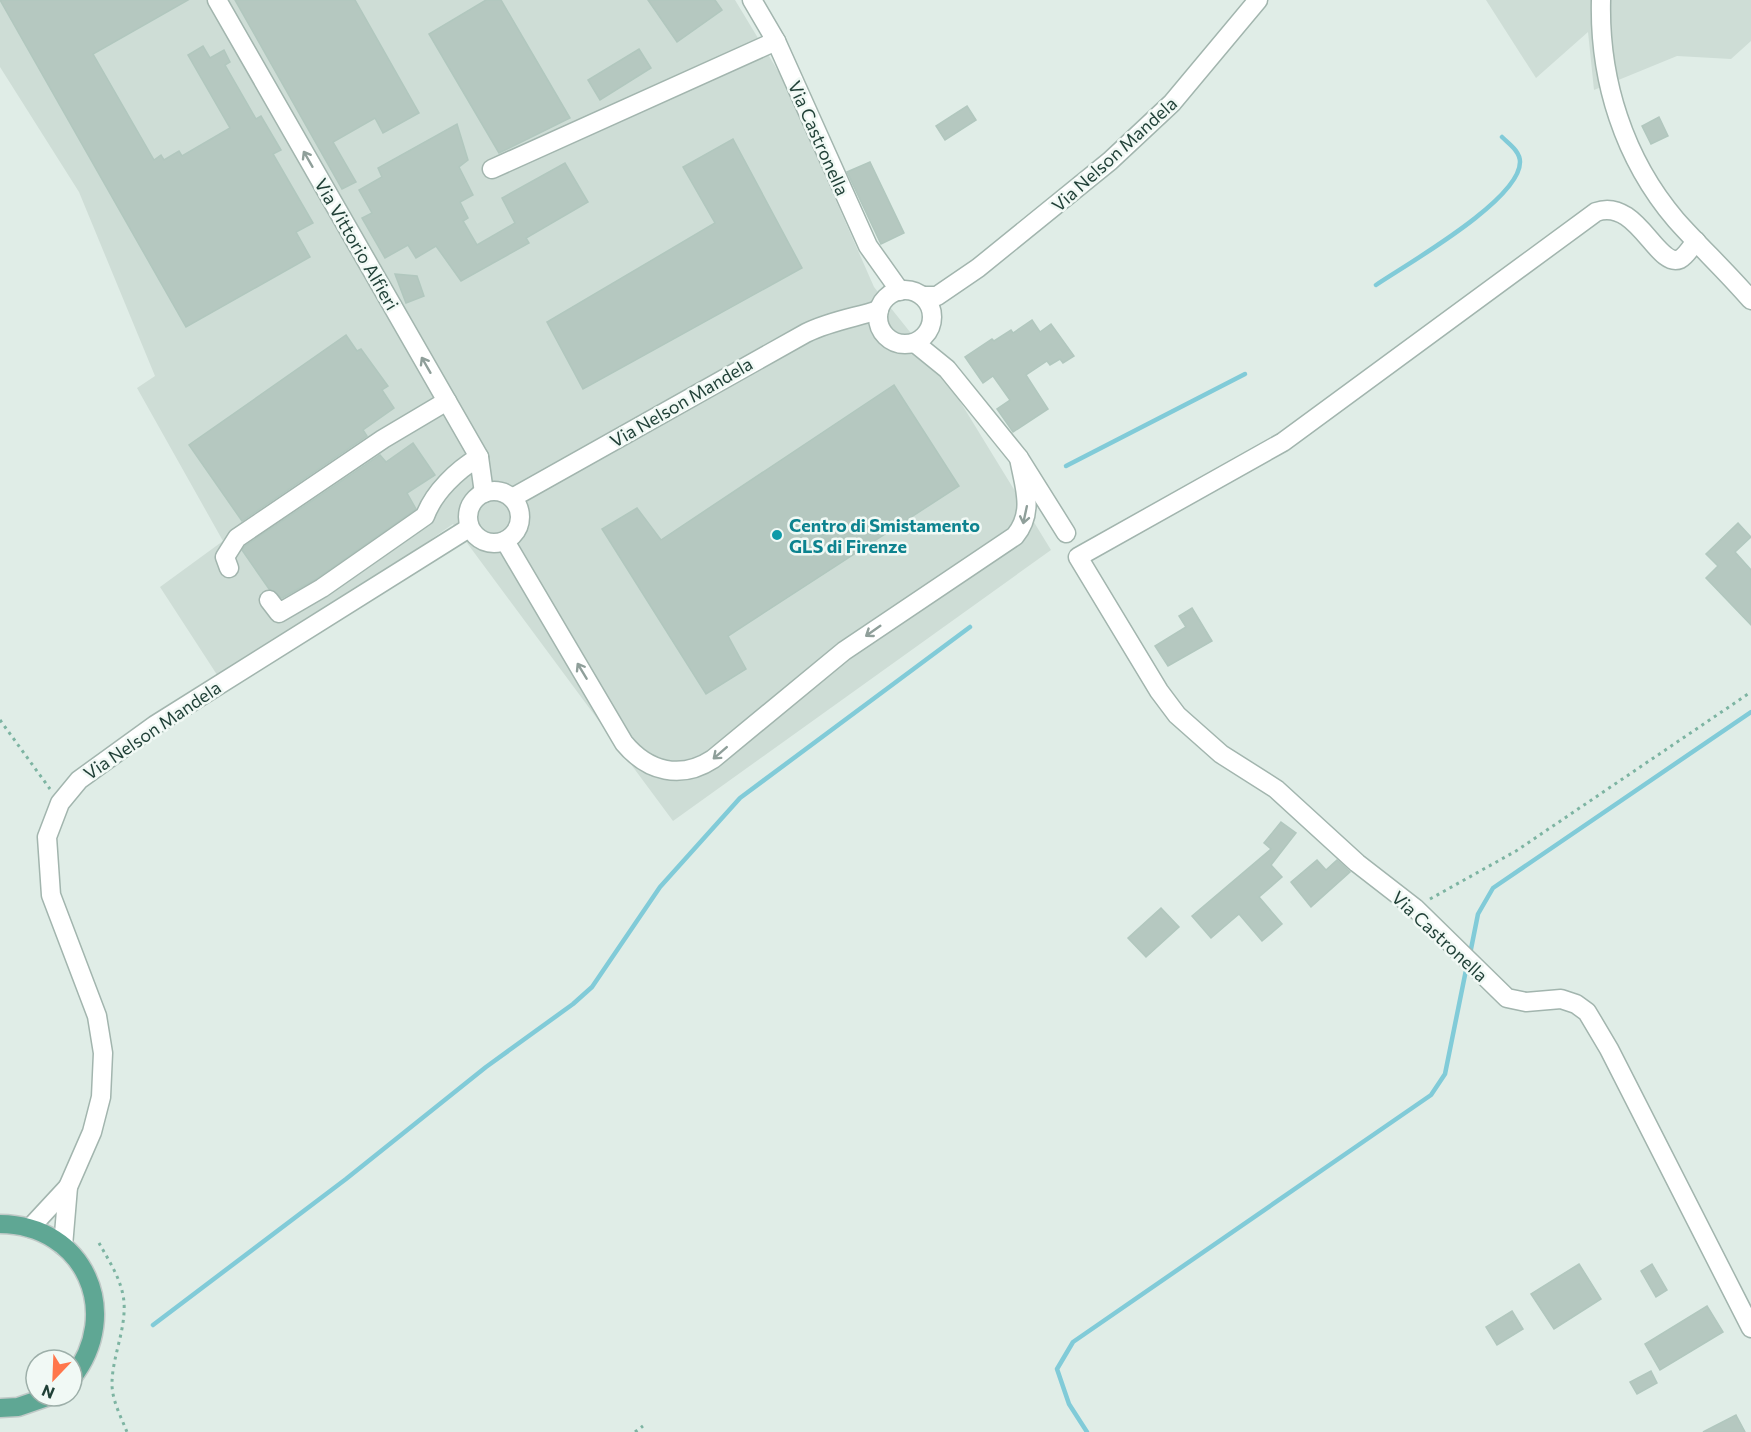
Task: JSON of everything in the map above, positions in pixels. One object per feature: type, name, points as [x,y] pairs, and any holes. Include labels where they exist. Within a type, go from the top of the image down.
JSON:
[{"type":"main road","points":[[0,1224],[30,1228],[63,1246],[88,1277],[96,1307],[91,1346],[84,1358]]},
{"type":"main road","points":[[0,1408],[24,1405]]},
{"type":"street","name":"Via Vittorio Alfieri","points":[[217,0],[479,457],[484,493]]},
{"type":"street","name":"Via Castronella","points":[[752,0],[776,41],[868,246],[888,276],[888,300]]},
{"type":"street","name":"Via Nelson Mandela","points":[[929,310],[951,287],[1036,224],[1126,147],[1172,103],[1258,0]]},
{"type":"street","points":[[1601,0],[1604,58],[1618,120],[1630,152],[1650,185],[1696,241],[1751,300]]},
{"type":"street","points":[[492,169],[776,41]]},
{"type":"street","name":"Via Castronella","points":[[1696,241],[1680,259],[1672,260],[1666,257],[1640,226],[1627,216],[1605,208],[1596,212],[1283,442],[1078,557],[1159,691],[1177,715],[1221,754],[1276,789],[1357,863],[1414,908],[1507,998],[1526,1002],[1561,999],[1576,1004],[1587,1012],[1609,1049],[1751,1328]]},
{"type":"street","points":[[882,330],[888,300],[911,290],[929,310],[947,369]]},
{"type":"street","name":"Via Nelson Mandela","points":[[512,498],[806,333],[833,320],[855,317],[888,300]]},
{"type":"street","points":[[855,317],[882,330],[896,343],[915,343],[923,338],[929,310]]},
{"type":"street","points":[[915,343],[947,369],[1019,458],[1066,533]]},
{"type":"street","points":[[229,568],[225,558],[237,538],[383,439],[447,401]]},
{"type":"street","points":[[269,600],[279,613],[322,588],[425,516],[430,503],[463,466],[479,457]]},
{"type":"street","points":[[505,542],[624,742],[637,757],[655,768],[681,771],[703,765],[714,759],[844,651],[1015,536],[1025,522],[1028,506],[1019,458]]},
{"type":"street","points":[[502,492],[512,498],[519,511],[520,520],[518,529],[505,542],[488,543],[474,535],[467,519],[471,503],[484,493],[502,492]]},
{"type":"street","name":"Via Nelson Mandela","points":[[63,1246],[68,1187],[92,1132],[99,1106],[103,1053],[97,1016],[51,895],[47,837],[60,802],[79,780],[155,725],[469,528]]},
{"type":"street","name":"Via Nelson Mandela","points":[[30,1228],[68,1187]]},
{"type":"path","points":[[1414,908],[1516,851],[1751,692]]},
{"type":"path","points":[[0,720],[60,802]]},
{"type":"path","points":[[99,1243],[121,1287],[124,1301],[124,1319],[112,1383],[114,1398],[127,1432]]},
{"type":"path","points":[[634,1432],[643,1426]]},
{"type":"shaded area","points":[[0,0],[735,0],[781,76],[874,287],[942,372],[1051,550],[673,821],[453,524],[223,684],[160,587],[223,541],[137,388],[155,376],[79,192],[0,67]]},
{"type":"shaded area","points":[[1486,0],[1751,0],[1751,41],[1731,59],[1677,56],[1594,90],[1588,32],[1536,78]]},
{"type":"building","points":[[0,0],[188,0],[93,54],[154,160],[161,155],[164,160],[179,151],[182,156],[230,128],[188,55],[203,46],[210,58],[224,50],[230,62],[225,65],[256,119],[261,116],[281,150],[273,154],[313,223],[296,232],[310,257],[186,327]]},
{"type":"building","points":[[235,0],[355,0],[419,113],[383,133],[375,118],[333,142],[356,182],[342,189]]},
{"type":"building","points":[[486,0],[501,0],[570,118],[499,153],[429,34]]},
{"type":"building","points":[[648,0],[715,0],[722,10],[677,42]]},
{"type":"building","points":[[639,49],[651,68],[600,100],[588,80]]},
{"type":"building","points":[[967,106],[976,120],[945,140],[936,126]]},
{"type":"building","points":[[1659,117],[1668,136],[1651,144],[1642,126]]},
{"type":"building","points":[[457,124],[468,160],[459,167],[473,195],[460,202],[468,218],[463,221],[477,245],[515,223],[502,198],[565,163],[588,202],[526,238],[529,243],[461,281],[436,246],[416,258],[408,245],[385,258],[362,218],[372,213],[359,190],[382,177],[378,168]]},
{"type":"building","points":[[733,139],[802,268],[583,389],[547,322],[715,223],[683,167]]},
{"type":"building","points":[[870,162],[904,233],[881,244],[847,172]]},
{"type":"building","points":[[395,274],[417,276],[424,296],[406,303]]},
{"type":"building","points":[[1032,320],[1040,332],[1051,324],[1074,356],[1063,363],[1060,359],[1050,365],[1047,361],[1026,375],[1048,409],[1013,432],[997,409],[1010,400],[993,376],[983,383],[965,357],[992,339],[994,341],[1011,330],[1013,333]]},
{"type":"building","points":[[346,335],[357,351],[361,349],[388,386],[382,390],[394,408],[363,430],[367,436],[242,521],[189,445]]},
{"type":"building","name":"Centro di Smistamento GLS di Firenze","points":[[894,385],[959,486],[728,636],[746,669],[706,694],[602,529],[637,508],[661,540]]},
{"type":"building","points":[[413,443],[435,475],[407,493],[416,509],[316,579],[282,598],[269,589],[242,550],[245,546],[380,455],[386,462]]},
{"type":"building","points":[[1738,523],[1751,537],[1735,552],[1751,570],[1751,625],[1706,578],[1718,566],[1706,554]]},
{"type":"building","points":[[1192,608],[1212,641],[1168,666],[1155,646],[1186,627],[1179,616]]},
{"type":"building","points":[[1281,822],[1296,833],[1271,865],[1282,877],[1259,897],[1282,924],[1262,941],[1239,914],[1211,938],[1192,916],[1271,849],[1264,843]]},
{"type":"building","points":[[1317,860],[1326,870],[1337,860],[1350,872],[1311,907],[1291,882]]},
{"type":"building","points":[[1161,908],[1179,927],[1146,957],[1128,938]]},
{"type":"building","points":[[1579,1264],[1601,1299],[1554,1329],[1531,1294]]},
{"type":"building","points":[[1652,1264],[1667,1290],[1656,1297],[1641,1271]]},
{"type":"building","points":[[1707,1306],[1723,1332],[1660,1370],[1645,1344]]},
{"type":"building","points":[[1512,1311],[1523,1329],[1497,1345],[1486,1327]]},
{"type":"building","points":[[1651,1371],[1657,1383],[1637,1394],[1630,1382]]},
{"type":"building","points":[[1736,1415],[1745,1432],[1703,1432]]},
{"type":"waterway","points":[[1376,285],[1460,230],[1502,194],[1515,177],[1520,162],[1516,151],[1502,137]]},
{"type":"waterway","points":[[1066,466],[1245,374]]},
{"type":"waterway","points":[[153,1325],[346,1179],[486,1067],[573,1004],[592,987],[660,887],[740,798],[970,627]]},
{"type":"waterway","points":[[1470,954],[1478,914],[1493,888],[1751,712]]},
{"type":"waterway","points":[[1087,1432],[1069,1404],[1057,1369],[1073,1342],[1431,1095],[1445,1074],[1467,965]]},
{"type":"place","name":"Centro di Smistamento GLS di Firenze","points":[[777,535]]}]
